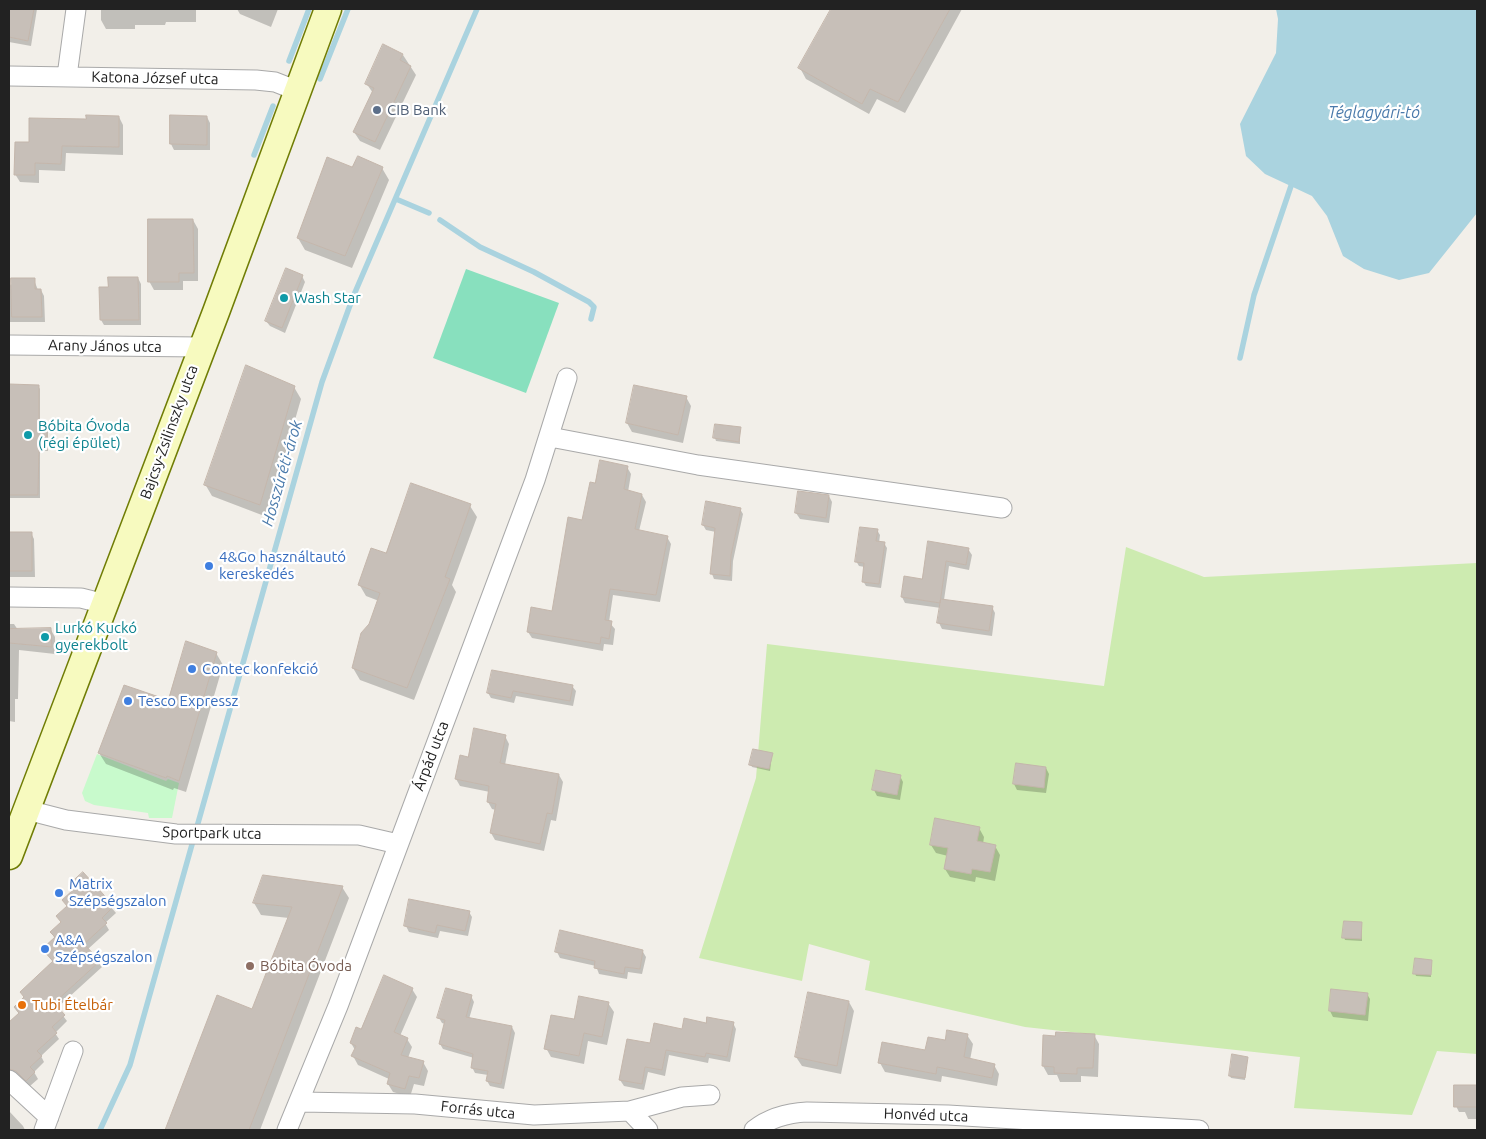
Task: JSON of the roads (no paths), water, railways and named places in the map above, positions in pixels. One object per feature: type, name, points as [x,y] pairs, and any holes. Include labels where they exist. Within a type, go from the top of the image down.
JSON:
[{"type":"main road","name":"Bajcsy-Zsilinszky utca","points":[[10,851],[105,604],[328,9]]},
{"type":"street","points":[[67,76],[76,9]]},
{"type":"street","name":"Katona József utca","points":[[9,76],[256,80],[275,82],[298,91]]},
{"type":"street","name":"Arany János utca","points":[[9,345],[200,347]]},
{"type":"street","name":"Árpád utca","points":[[287,1130],[300,1102],[398,844],[550,437],[567,378]]},
{"type":"street","points":[[550,437],[698,465],[1002,508]]},
{"type":"street","points":[[9,597],[81,598],[105,604]]},
{"type":"street","name":"Sportpark utca","points":[[27,810],[66,820],[176,834],[359,835],[398,844]]},
{"type":"street","points":[[9,1080],[46,1123],[73,1051]]},
{"type":"street","name":"Forrás utca","points":[[300,1102],[415,1104],[534,1115],[630,1111],[682,1097],[710,1095]]},
{"type":"street","points":[[630,1111],[648,1130]]},
{"type":"street","name":"Honvéd utca","points":[[754,1130],[763,1123],[794,1112],[948,1115],[1200,1130]]},
{"type":"water","name":"Téglagyári-tó","points":[[1276,9],[1477,9],[1477,213],[1429,273],[1399,280],[1364,269],[1343,256],[1327,216],[1312,196],[1265,174],[1246,156],[1240,124],[1276,53],[1278,19]]},
{"type":"waterway","points":[[289,61],[309,9]]},
{"type":"waterway","points":[[320,79],[348,9]]},
{"type":"waterway","name":"Hosszúréti-árok","points":[[100,1130],[130,1065],[322,382],[353,297],[477,9]]},
{"type":"waterway","points":[[254,155],[273,106]]},
{"type":"waterway","points":[[1240,358],[1254,295],[1291,186]]},
{"type":"waterway","points":[[396,199],[429,213]]},
{"type":"waterway","points":[[440,220],[480,247],[534,272],[589,302],[594,307],[591,319]]},
{"type":"place","name":"CIB Bank","points":[[377,110]]},
{"type":"place","name":"Wash Star","points":[[284,298]]},
{"type":"place","name":"Bóbita Óvoda (régi épület)","points":[[28,435]]},
{"type":"place","name":"4&Go használtautó kereskedés","points":[[209,566]]},
{"type":"place","name":"Lurkó Kuckó gyerekbolt","points":[[45,637]]},
{"type":"place","name":"Contec konfekció","points":[[192,669]]},
{"type":"place","name":"Tesco Expressz","points":[[128,701]]},
{"type":"place","name":"Matrix Szépségszalon","points":[[59,893]]},
{"type":"place","name":"A&A Szépségszalon","points":[[45,949]]},
{"type":"place","name":"Bóbita Óvoda","points":[[250,966]]},
{"type":"place","name":"Tubi Ételbár","points":[[22,1005]]}]
